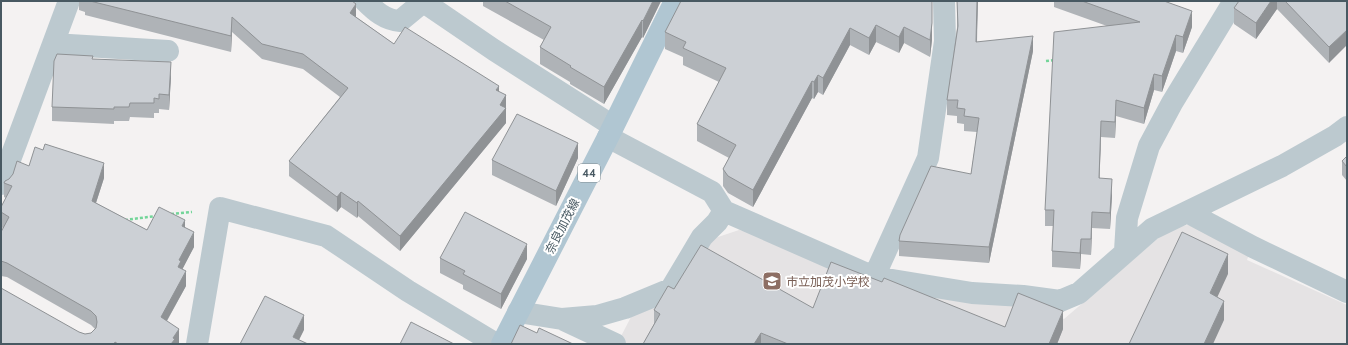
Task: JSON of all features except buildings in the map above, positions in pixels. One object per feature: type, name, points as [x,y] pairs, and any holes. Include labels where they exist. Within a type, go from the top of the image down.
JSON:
[{"type":"main road","name":"奈良加茂線","points":[[502,344],[675,1]]},
{"type":"street","points":[[1,184],[69,1]]},
{"type":"street","points":[[365,1],[378,14],[393,21],[400,21],[422,2],[610,131],[712,192],[724,211],[874,277],[972,293],[1023,296],[1060,301],[1078,293],[1152,229],[1282,166],[1335,136],[1347,127]]},
{"type":"street","points":[[874,277],[928,158],[945,41],[944,1]]},
{"type":"street","points":[[1125,251],[1127,218],[1149,146],[1172,103],[1234,1]]},
{"type":"street","points":[[53,44],[168,51]]},
{"type":"street","points":[[197,344],[220,208],[326,236],[408,292],[496,344]]},
{"type":"street","points":[[518,312],[562,319],[597,316],[625,308],[671,289],[702,237],[717,222],[724,211]]},
{"type":"street","points":[[1187,212],[1254,247],[1347,292]]},
{"type":"street","points":[[562,319],[615,344]]},
{"type":"path","points":[[1046,61],[1060,59]]},
{"type":"path","points":[[165,215],[220,208]]},
{"type":"path","points":[[118,220],[157,216]]},
{"type":"shaded area","name":"市立加茂小学校","points":[[1188,225],[1196,227],[1249,254],[1247,260],[1347,305],[1347,344],[617,344],[632,315],[715,238],[739,230],[753,232],[1041,309],[1064,319],[1162,235],[1180,226]]},
{"type":"place","name":"市立加茂小学校","points":[[772,281]]}]
